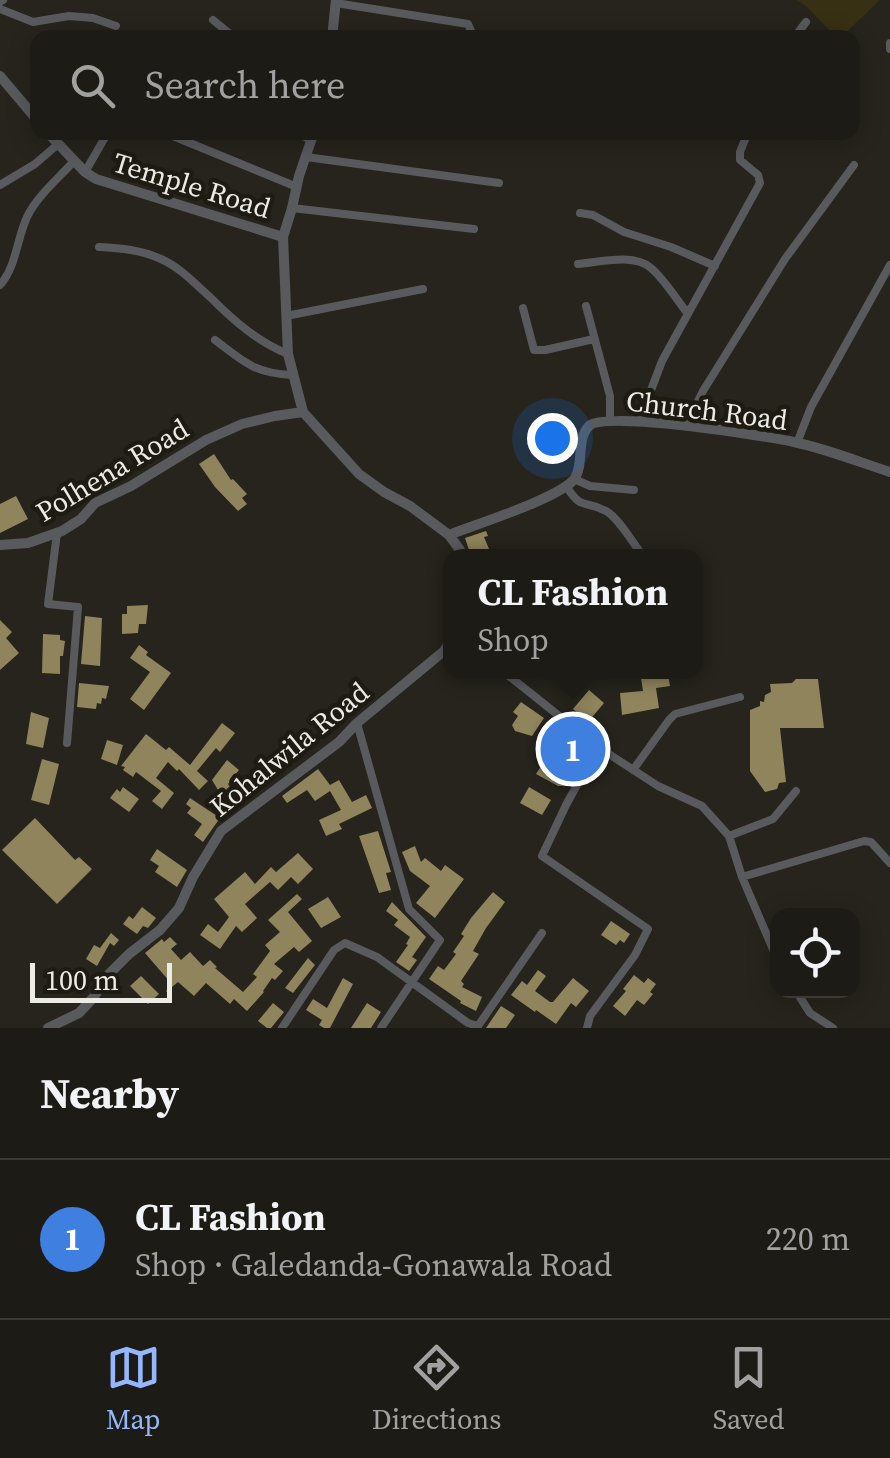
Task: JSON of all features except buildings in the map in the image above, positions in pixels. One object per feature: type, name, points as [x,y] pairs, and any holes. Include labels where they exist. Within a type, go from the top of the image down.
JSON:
[{"type":"street","points":[[333,30],[336,2],[468,24],[469,30]]},
{"type":"street","points":[[1,4],[32,22],[69,16],[93,18],[116,26]]},
{"type":"street","points":[[213,20],[225,30]]},
{"type":"street","points":[[800,30],[806,22]]},
{"type":"street","points":[[0,76],[30,112]]},
{"type":"street","name":"Temple Road","points":[[53,140],[85,172],[109,184],[283,236]]},
{"type":"street","points":[[85,172],[103,140]]},
{"type":"street","points":[[182,140],[296,187]]},
{"type":"street","points":[[312,140],[283,236],[288,354],[303,412],[359,474],[449,535],[459,549]]},
{"type":"street","points":[[639,422],[662,361],[760,183],[758,175],[740,160],[745,140]]},
{"type":"street","points":[[0,185],[57,145]]},
{"type":"street","points":[[306,156],[499,182]]},
{"type":"street","points":[[0,285],[38,199],[74,161]]},
{"type":"street","points":[[686,426],[703,391],[785,259],[854,165]]},
{"type":"street","points":[[292,208],[474,230]]},
{"type":"street","points":[[580,213],[716,266]]},
{"type":"street","points":[[99,246],[124,248],[164,260],[181,270],[246,332],[288,354]]},
{"type":"street","points":[[578,264],[641,262],[653,269],[688,314]]},
{"type":"street","points":[[797,443],[811,407],[890,265]]},
{"type":"street","points":[[286,316],[423,289]]},
{"type":"street","points":[[586,306],[610,396],[610,421]]},
{"type":"street","points":[[522,308],[534,350],[594,339]]},
{"type":"street","points":[[215,340],[260,370],[292,375]]},
{"type":"street","name":"Polhena Road","points":[[0,545],[28,543],[57,533],[81,519],[95,503],[242,424],[303,412]]},
{"type":"street","name":"Church Road","points":[[570,482],[584,434],[596,422],[610,421],[686,426],[797,443],[890,472]]},
{"type":"street","points":[[449,535],[550,495],[570,482],[634,490]]},
{"type":"street","points":[[570,482],[576,501],[606,511],[638,549]]},
{"type":"street","points":[[57,533],[48,604],[78,606],[66,743]]},
{"type":"street","name":"Kohalwila Road","points":[[48,1028],[79,1013],[109,974],[160,930],[179,908],[221,831],[338,742],[443,652]]},
{"type":"street","points":[[513,679],[598,747],[658,786],[702,806],[729,836],[770,943]]},
{"type":"street","points":[[634,770],[676,714],[740,698]]},
{"type":"street","points":[[357,723],[409,910],[440,940],[381,1028]]},
{"type":"street","points":[[587,1028],[590,1016],[635,955],[648,929],[542,856],[598,747]]},
{"type":"street","points":[[729,836],[773,818],[796,792]]},
{"type":"street","points":[[742,877],[864,841],[871,842],[890,863]]},
{"type":"street","points":[[282,1028],[334,950],[345,943],[376,956],[479,1027],[542,933]]},
{"type":"street","points":[[801,998],[810,1013],[833,1028]]},
{"type":"shaded area","points":[[796,0],[880,0],[848,30],[829,30]]},
{"type":"place","name":"CL Fashion","points":[[573,749]]}]
